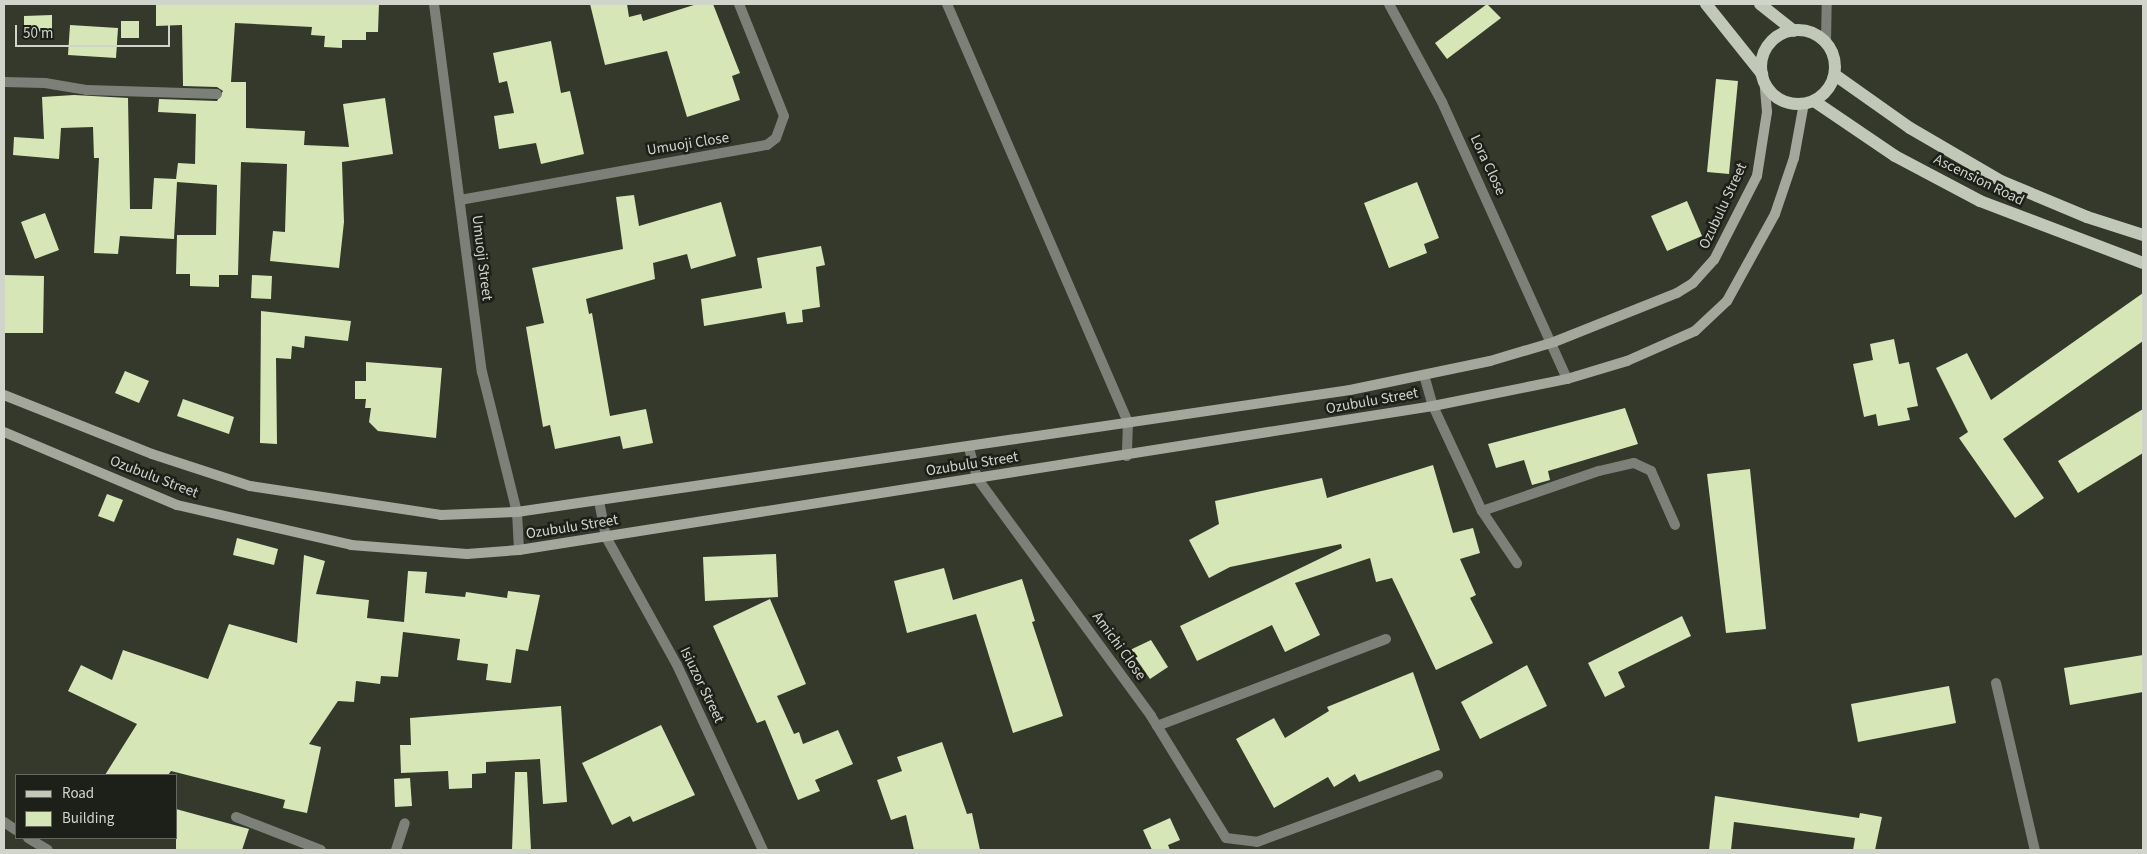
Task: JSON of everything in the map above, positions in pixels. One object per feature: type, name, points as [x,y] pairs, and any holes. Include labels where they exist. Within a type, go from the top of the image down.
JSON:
[{"type":"main road","points":[[1706,4],[1784,101],[1809,102],[1825,93],[1835,75],[1835,63],[1826,43],[1806,31],[1794,30],[1760,4]]},
{"type":"main road","points":[[1763,77],[1769,45],[1794,30]]},
{"type":"main road","name":"Ascension Road","points":[[1835,75],[1910,128],[2009,185],[2086,217],[2143,235]]},
{"type":"main road","name":"Ozubulu Street","points":[[4,395],[152,454],[250,486],[441,515],[517,512],[969,448],[1128,422],[1350,390],[1424,375],[1554,342],[1677,293],[1714,260],[1757,176],[1767,112],[1763,77]]},
{"type":"main road","name":"Ozubulu Street","points":[[4,432],[177,505],[300,534],[415,552],[519,550],[1127,456],[1433,406],[1567,379],[1658,349],[1695,330],[1727,301],[1775,214],[1794,158],[1809,102]]},
{"type":"main road","name":"Ascension Road","points":[[1809,102],[1895,156],[1973,198],[2143,263]]},
{"type":"street","name":"Umuoji Street","points":[[434,4],[482,372],[517,512],[519,550]]},
{"type":"street","name":"Umuoji Close","points":[[460,200],[767,145],[776,138],[784,116],[739,4]]},
{"type":"street","points":[[947,4],[1128,422],[1127,456]]},
{"type":"street","name":"Lora Close","points":[[1389,4],[1442,102],[1554,342],[1567,379]]},
{"type":"street","points":[[1826,43],[1827,4]]},
{"type":"street","points":[[4,82],[45,83],[87,90],[217,94]]},
{"type":"street","points":[[1424,375],[1433,406],[1482,511],[1517,563]]},
{"type":"street","points":[[969,448],[977,478]]},
{"type":"street","points":[[1482,511],[1599,471],[1634,463],[1651,471],[1675,525]]},
{"type":"street","name":"Amichi Close","points":[[977,478],[1157,726],[1226,838],[1257,842],[1438,775]]},
{"type":"street","name":"Isiuzor Street","points":[[599,500],[606,536],[677,665],[763,850]]},
{"type":"street","points":[[1157,726],[1386,639]]},
{"type":"street","points":[[1996,682],[2035,850]]},
{"type":"street","points":[[236,817],[321,850]]},
{"type":"street","points":[[4,822],[15,829]]},
{"type":"street","points":[[396,850],[404,823]]},
{"type":"street","points":[[30,839],[48,850]]},
{"type":"building","points":[[156,4],[379,4],[378,32],[366,32],[366,40],[342,40],[342,48],[324,47],[325,36],[311,35],[312,27],[235,23],[231,82],[246,82],[246,128],[305,131],[304,145],[349,147],[343,104],[385,98],[393,154],[342,162],[344,222],[339,268],[270,261],[273,231],[285,232],[287,164],[241,162],[238,275],[219,275],[219,287],[190,286],[190,274],[176,274],[177,235],[216,235],[217,185],[177,182],[174,239],[120,236],[118,254],[94,253],[99,158],[94,158],[93,127],[61,128],[59,159],[13,155],[14,137],[44,139],[42,97],[74,95],[128,98],[130,209],[152,209],[154,178],[176,179],[178,163],[195,164],[196,114],[158,112],[159,99],[217,101],[223,91],[217,87],[183,86],[182,25],[156,26]]},
{"type":"building","points":[[590,4],[627,4],[629,17],[641,14],[643,21],[697,4],[713,4],[740,73],[732,76],[740,100],[687,117],[667,51],[605,65]]},
{"type":"building","points":[[1487,4],[1501,18],[1447,59],[1435,43]]},
{"type":"building","points":[[52,15],[52,31],[24,32],[24,16]]},
{"type":"building","points":[[121,21],[139,21],[139,38],[121,38]]},
{"type":"building","points":[[70,25],[118,28],[116,58],[68,55]]},
{"type":"building","points":[[551,41],[561,93],[570,91],[584,154],[541,164],[536,143],[499,149],[494,116],[514,113],[507,81],[499,83],[493,53]]},
{"type":"building","points":[[1716,79],[1738,81],[1729,174],[1707,172]]},
{"type":"building","points":[[1417,182],[1439,238],[1424,244],[1427,253],[1389,268],[1364,203]]},
{"type":"building","points":[[634,195],[639,226],[721,202],[736,256],[691,269],[687,254],[653,263],[655,279],[586,299],[589,314],[592,313],[610,416],[646,409],[653,443],[623,449],[620,436],[555,449],[550,425],[543,427],[526,327],[544,323],[532,268],[623,249],[616,197]]},
{"type":"building","points":[[1687,201],[1702,236],[1667,251],[1651,216]]},
{"type":"building","points":[[45,213],[59,250],[35,259],[21,222]]},
{"type":"building","points":[[821,246],[825,265],[816,267],[820,307],[802,310],[803,322],[787,324],[785,312],[704,326],[701,299],[762,288],[757,258]]},
{"type":"building","points":[[4,275],[44,276],[43,333],[4,333]]},
{"type":"building","points":[[252,275],[272,276],[271,299],[251,298]]},
{"type":"building","points":[[2143,293],[2143,341],[2003,439],[2044,498],[2015,518],[1959,438],[1968,432],[1936,368],[1967,353],[1991,400]]},
{"type":"building","points":[[261,311],[351,321],[348,341],[305,336],[304,348],[292,346],[291,359],[276,358],[277,444],[260,443]]},
{"type":"building","points":[[1894,339],[1899,364],[1909,362],[1918,406],[1907,408],[1910,420],[1878,426],[1876,414],[1864,417],[1853,364],[1873,360],[1870,344]]},
{"type":"building","points":[[366,362],[442,368],[436,438],[378,431],[369,422],[371,408],[365,408],[366,399],[355,399],[355,381],[366,381]]},
{"type":"building","points":[[125,371],[149,381],[139,403],[115,393]]},
{"type":"building","points":[[183,399],[234,417],[229,434],[177,416]]},
{"type":"building","points":[[1625,408],[1638,444],[1548,471],[1550,480],[1532,485],[1524,460],[1496,468],[1488,444]]},
{"type":"building","points":[[2143,409],[2143,453],[2078,493],[2058,461]]},
{"type":"building","points":[[1433,465],[1453,533],[1473,528],[1480,553],[1460,559],[1476,595],[1470,598],[1493,643],[1436,670],[1392,578],[1376,582],[1370,558],[1295,583],[1320,635],[1285,652],[1272,625],[1197,661],[1180,626],[1342,548],[1341,544],[1230,567],[1209,578],[1189,540],[1219,524],[1215,501],[1322,478],[1327,498]]},
{"type":"building","points":[[1750,469],[1766,629],[1726,633],[1707,474]]},
{"type":"building","points":[[107,494],[123,500],[114,522],[98,516]]},
{"type":"building","points":[[237,538],[278,549],[274,565],[233,555]]},
{"type":"building","points":[[776,554],[778,597],[705,601],[703,557]]},
{"type":"building","points":[[304,555],[325,561],[316,594],[369,600],[367,618],[404,622],[408,571],[427,572],[425,593],[465,597],[466,592],[507,598],[508,591],[540,595],[528,651],[516,649],[511,683],[486,680],[488,664],[457,660],[460,639],[403,632],[398,677],[381,676],[380,684],[356,681],[354,702],[338,701],[309,744],[321,747],[307,813],[283,808],[285,800],[171,771],[169,774],[106,774],[137,724],[68,691],[81,665],[112,680],[123,650],[208,679],[229,624],[297,643]]},
{"type":"building","points":[[944,568],[953,600],[1022,579],[1035,621],[1032,622],[1063,716],[1013,733],[976,614],[907,633],[894,581]]},
{"type":"building","points":[[770,599],[806,684],[777,696],[794,734],[799,732],[803,744],[838,730],[853,764],[815,780],[820,791],[798,800],[765,720],[757,723],[713,626]]},
{"type":"building","points":[[1682,616],[1691,636],[1618,672],[1625,687],[1605,697],[1588,663]]},
{"type":"building","points":[[1151,640],[1168,667],[1150,679],[1130,650]]},
{"type":"building","points":[[2143,655],[2143,692],[2070,705],[2064,668]]},
{"type":"building","points":[[1527,665],[1547,706],[1480,739],[1461,702]]},
{"type":"building","points":[[1413,672],[1440,750],[1359,782],[1355,774],[1334,787],[1328,777],[1274,808],[1236,739],[1274,718],[1285,738],[1329,711],[1327,707]]},
{"type":"building","points":[[1949,686],[1956,723],[1858,742],[1851,704]]},
{"type":"building","points":[[561,706],[567,802],[543,804],[540,759],[486,762],[486,773],[472,774],[472,788],[449,789],[448,771],[401,773],[400,745],[411,745],[410,718]]},
{"type":"building","points":[[661,725],[695,795],[633,822],[630,816],[612,825],[582,763]]},
{"type":"building","points":[[942,742],[967,814],[972,813],[980,850],[914,850],[906,815],[891,820],[877,780],[902,771],[897,757]]},
{"type":"building","points":[[515,772],[527,772],[531,850],[512,850]]},
{"type":"building","points":[[410,778],[412,806],[395,807],[394,779]]},
{"type":"building","points":[[1715,796],[1859,818],[1860,813],[1882,817],[1875,850],[1853,850],[1855,838],[1734,822],[1731,850],[1709,850]]},
{"type":"building","points":[[178,810],[249,829],[242,850],[176,850]]},
{"type":"building","points":[[1170,818],[1180,840],[1168,845],[1170,850],[1152,850],[1143,830]]}]
